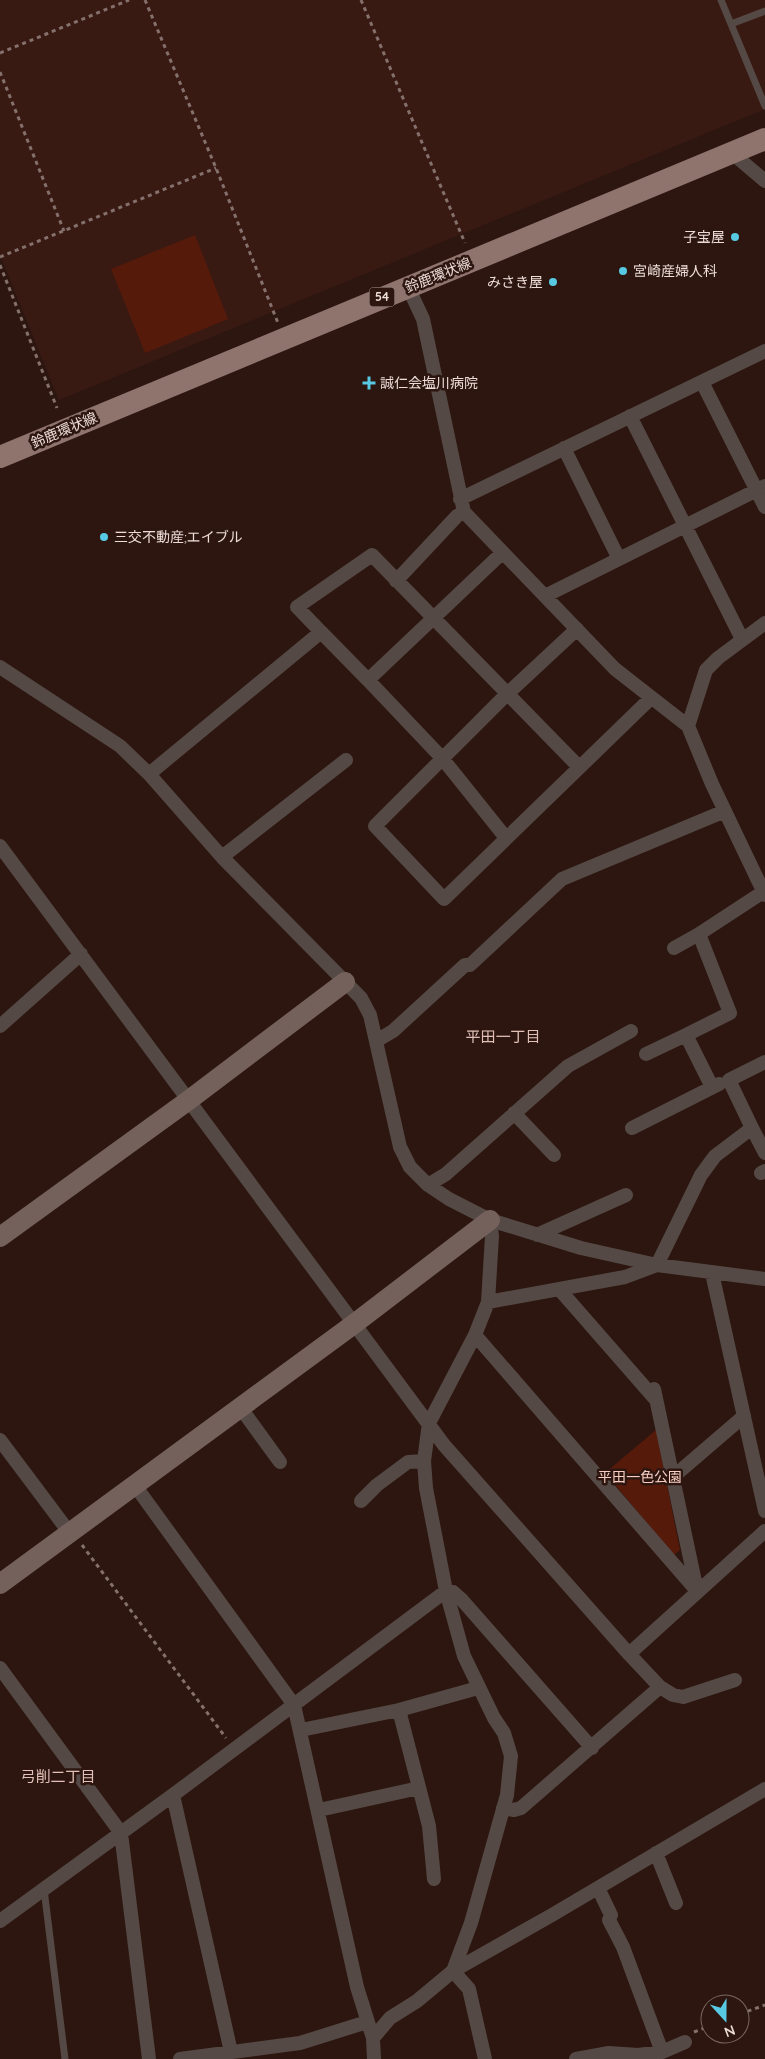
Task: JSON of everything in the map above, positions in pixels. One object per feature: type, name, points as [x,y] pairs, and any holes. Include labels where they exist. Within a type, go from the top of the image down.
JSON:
[{"type":"main road","name":"鈴鹿環状線","points":[[0,457],[765,139]]},
{"type":"street","points":[[732,153],[765,181]]},
{"type":"street","points":[[408,287],[423,319],[462,505],[502,552],[615,669],[688,726],[712,784],[764,893],[674,948]]},
{"type":"street","points":[[396,581],[457,516],[462,505],[564,448],[765,351]]},
{"type":"street","points":[[702,382],[761,488],[765,507]]},
{"type":"street","points":[[630,416],[742,640]]},
{"type":"street","points":[[564,448],[619,559]]},
{"type":"street","points":[[545,596],[761,488]]},
{"type":"street","points":[[368,680],[502,552]]},
{"type":"street","points":[[506,838],[442,758],[297,607],[372,555],[579,767]]},
{"type":"street","points":[[688,726],[706,670],[718,658],[765,623]]},
{"type":"street","points":[[577,629],[507,694],[375,826],[444,899],[651,698]]},
{"type":"street","points":[[149,774],[321,632]]},
{"type":"street","points":[[0,667],[120,746],[149,774],[222,858],[361,998],[370,1016],[400,1147],[410,1167],[428,1185],[449,1199],[490,1220],[537,1236],[657,1265],[765,1279]]},
{"type":"street","points":[[222,858],[346,760]]},
{"type":"street","points":[[376,1041],[393,1030],[465,966],[470,965],[562,879],[725,811]]},
{"type":"street","points":[[0,846],[354,1324],[429,1422],[444,1445],[660,1687],[673,1695],[683,1697],[735,1680]]},
{"type":"street","points":[[646,1054],[730,1013],[699,934]]},
{"type":"street","points":[[0,1026],[81,954]]},
{"type":"street","points":[[0,1237],[189,1100],[345,982]]},
{"type":"street","points":[[428,1185],[446,1174],[568,1066],[631,1031]]},
{"type":"street","points":[[686,1035],[712,1087]]},
{"type":"street","points":[[632,1128],[765,1062]]},
{"type":"street","points":[[729,1080],[765,1153]]},
{"type":"street","points":[[514,1113],[554,1155]]},
{"type":"street","points":[[488,1302],[625,1277],[657,1265],[701,1175],[715,1156],[752,1128]]},
{"type":"street","points":[[537,1236],[626,1195]]},
{"type":"street","points":[[0,1584],[354,1324],[490,1220]]},
{"type":"street","points":[[453,1971],[471,1923],[503,1808],[510,1778],[511,1756],[504,1733],[478,1688],[464,1656],[446,1591],[426,1488],[424,1461],[429,1422],[475,1336],[488,1302],[492,1236],[490,1220]]},
{"type":"street","points":[[712,1273],[765,1510]]},
{"type":"street","points":[[558,1289],[655,1395],[697,1592]]},
{"type":"street","points":[[475,1336],[697,1592]]},
{"type":"street","points":[[240,1408],[280,1462]]},
{"type":"street","points":[[673,1477],[744,1416]]},
{"type":"street","points":[[0,1440],[70,1531]]},
{"type":"street","points":[[361,1502],[377,1485],[408,1462],[424,1461]]},
{"type":"street","points":[[134,1484],[294,1706],[319,1810],[355,1978],[373,2038],[374,2059]]},
{"type":"street","points":[[629,1654],[765,1531]]},
{"type":"street","points":[[0,1921],[294,1706],[446,1591],[453,1592],[462,1600],[592,1748]]},
{"type":"street","points":[[0,1668],[121,1833],[149,2059]]},
{"type":"street","points":[[503,1808],[514,1810],[521,1808],[660,1687]]},
{"type":"street","points":[[301,1730],[399,1710],[478,1688]]},
{"type":"street","points":[[399,1710],[429,1826],[434,1879]]},
{"type":"street","points":[[319,1810],[420,1788]]},
{"type":"street","points":[[373,2038],[390,2018],[416,2001],[453,1971],[765,1789]]},
{"type":"street","points":[[173,1795],[232,2052]]},
{"type":"street","points":[[656,1853],[676,1903]]},
{"type":"street","points":[[598,1888],[611,1915],[609,1920],[623,1947],[662,2052]]},
{"type":"street","points":[[453,1971],[469,1989],[485,2059]]},
{"type":"street","points":[[180,2059],[300,2043],[367,2022]]},
{"type":"street","points":[[577,2059],[609,2052],[638,2056],[662,2052],[685,2042]]},
{"type":"lane","points":[[721,0],[765,106]]},
{"type":"lane","points":[[731,24],[765,11]]},
{"type":"lane","points":[[44,1889],[65,2059]]},
{"type":"path","points":[[0,53],[129,0]]},
{"type":"path","points":[[145,0],[216,168],[284,338]]},
{"type":"path","points":[[360,0],[472,260]]},
{"type":"path","points":[[0,72],[64,231]]},
{"type":"path","points":[[0,257],[216,168]]},
{"type":"path","points":[[0,265],[57,408]]},
{"type":"path","points":[[70,1531],[234,1749]]},
{"type":"path","points":[[750,2010],[765,2005]]},
{"type":"shaded area","points":[[0,0],[765,0],[765,109],[59,400],[0,255]]},
{"type":"green space","points":[[195,235],[228,319],[145,353],[111,269]]},
{"type":"green space","name":"平田一色公園","points":[[656,1430],[680,1550],[674,1555],[605,1473]]},
{"type":"place","name":"子宝屋","points":[[735,237]]},
{"type":"place","name":"宮崎産婦人科","points":[[623,271]]},
{"type":"place","name":"みさき屋","points":[[553,282]]},
{"type":"place","name":"誠仁会塩川病院","points":[[369,383]]},
{"type":"place","name":"三交不動産;エイブル","points":[[104,537]]},
{"type":"district","name":"平田一丁目","points":[[503,1037]]},
{"type":"district","name":"弓削二丁目","points":[[58,1777]]}]
